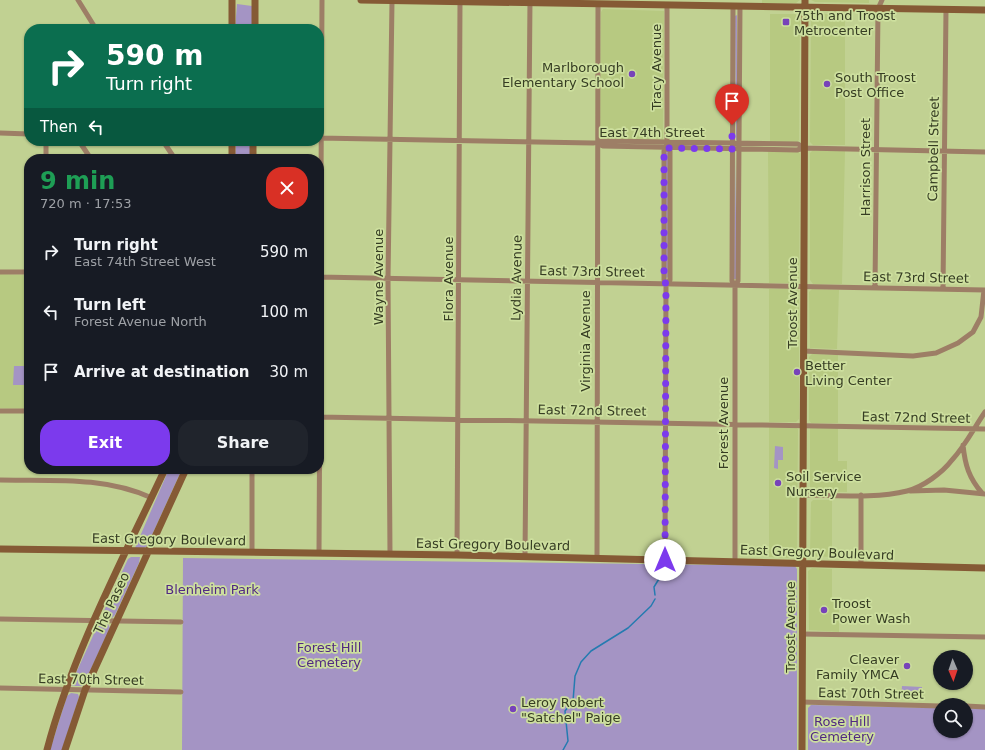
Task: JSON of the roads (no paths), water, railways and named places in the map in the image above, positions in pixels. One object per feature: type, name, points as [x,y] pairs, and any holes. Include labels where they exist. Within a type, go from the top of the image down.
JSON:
[{"type":"main road","points":[[232,0],[232,24]]},
{"type":"main road","points":[[255,0],[255,24]]},
{"type":"main road","points":[[361,0],[736,6],[805,4],[878,9],[985,10]]},
{"type":"main road","name":"Troost Avenue","points":[[802,750],[805,4]]},
{"type":"main road","name":"The Paseo","points":[[47,750],[66,689],[95,621],[163,474]]},
{"type":"main road","name":"The Paseo","points":[[65,750],[85,690],[184,474]]},
{"type":"main road","name":"East Gregory Boulevard","points":[[0,549],[457,555],[985,568]]},
{"type":"street","points":[[78,0],[93,24]]},
{"type":"street","points":[[322,0],[322,24]]},
{"type":"street","name":"Harrison Street","points":[[875,288],[878,9],[882,0]]},
{"type":"street","name":"Wayne Avenue","points":[[390,554],[388,279],[392,1]]},
{"type":"street","name":"Flora Avenue","points":[[457,555],[460,2]]},
{"type":"street","name":"Lydia Avenue","points":[[525,557],[526,281],[530,2]]},
{"type":"street","name":"Virginia Avenue","points":[[597,558],[596,143],[598,4]]},
{"type":"street","name":"Tracy Avenue","points":[[665,560],[666,284],[664,280],[664,151],[667,145],[667,5]]},
{"type":"street","points":[[736,6],[739,146],[738,281],[735,285],[732,281],[732,146],[736,6]]},
{"type":"street","name":"Campbell Street","points":[[943,289],[946,9]]},
{"type":"street","points":[[0,133],[24,134]]},
{"type":"street","name":"East 74th Street","points":[[324,138],[596,143],[603,146],[739,146],[797,150],[804,148]]},
{"type":"street","points":[[804,148],[876,148],[985,152]]},
{"type":"street","points":[[0,272],[24,272]]},
{"type":"street","name":"East 73rd Street","points":[[324,277],[985,290]]},
{"type":"street","name":"Forest Avenue","points":[[735,285],[735,562]]},
{"type":"street","points":[[803,351],[913,356],[936,353],[958,343],[973,332],[982,317],[985,290]]},
{"type":"street","points":[[0,411],[24,411]]},
{"type":"street","points":[[908,491],[942,471],[963,445],[985,412]]},
{"type":"street","name":"East 72nd Street","points":[[324,417],[985,429]]},
{"type":"street","points":[[963,445],[968,472],[974,484],[984,494]]},
{"type":"street","points":[[252,474],[252,552]]},
{"type":"street","points":[[319,553],[320,474]]},
{"type":"street","points":[[0,480],[109,484],[138,491],[152,498]]},
{"type":"street","points":[[803,495],[861,496],[908,491],[944,490],[984,494]]},
{"type":"street","points":[[861,496],[861,565]]},
{"type":"street","points":[[0,619],[181,622]]},
{"type":"street","points":[[802,634],[985,638]]},
{"type":"street","name":"East 70th Street","points":[[0,688],[181,692]]},
{"type":"street","name":"East 70th Street","points":[[802,702],[933,706]]},
{"type":"street","points":[[973,706],[985,706]]},
{"type":"waterway","points":[[655,595],[654,587],[665,569]]},
{"type":"waterway","points":[[563,750],[568,741],[565,711],[573,701],[575,676],[581,662],[591,651],[628,628],[651,606],[655,599]]},
{"type":"place","name":"75th and Troost Metrocenter","points":[[786,22]]},
{"type":"place","name":"Marlborough Elementary School","points":[[632,74]]},
{"type":"place","name":"South Troost Post Office","points":[[827,84]]},
{"type":"place","name":"Better Living Center","points":[[797,372]]},
{"type":"place","name":"Soil Service Nursery","points":[[778,483]]},
{"type":"place","name":"Troost Power Wash","points":[[824,610]]},
{"type":"place","name":"Cleaver Family YMCA","points":[[907,666]]},
{"type":"place","name":"Leroy Robert \"Satchel\" Paige","points":[[513,709]]},
{"type":"park label","name":"Blenheim Park","points":[[212,589]]},
{"type":"park label","name":"Forest Hill Cemetery","points":[[329,654]]},
{"type":"park label","name":"Rose Hill Cemetery","points":[[842,728]]}]
